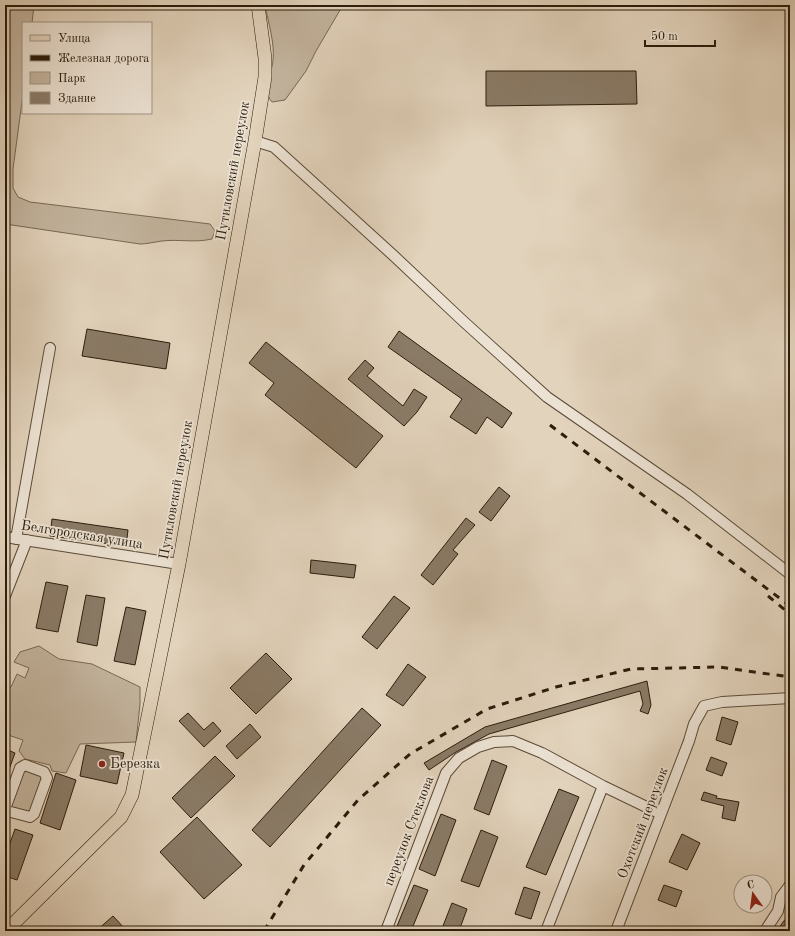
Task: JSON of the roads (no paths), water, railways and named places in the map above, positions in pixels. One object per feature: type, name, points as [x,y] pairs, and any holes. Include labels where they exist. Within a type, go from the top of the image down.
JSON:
[{"type":"main road","name":"Путиловский переулок","points":[[6,931],[121,816],[132,795],[179,564],[255,141],[265,76],[265,58],[258,5]]},
{"type":"street","points":[[255,141],[274,146],[547,397],[687,494],[790,574]]},
{"type":"street","points":[[16,539],[50,348]]},
{"type":"street","name":"Белгородская улица","points":[[5,537],[179,564]]},
{"type":"street","points":[[5,596],[27,540]]},
{"type":"street","name":"Охотский переулок","points":[[616,931],[689,741],[694,724],[704,706],[722,702],[790,698]]},
{"type":"street","name":"переулок Стеклова","points":[[386,931],[446,773],[459,758],[478,747],[494,742],[513,741],[548,756],[603,786],[661,814]]},
{"type":"street","points":[[25,765],[44,772],[47,778],[34,814],[30,817],[5,810],[20,768],[25,765]]},
{"type":"street","points":[[546,931],[603,786]]},
{"type":"street","points":[[766,931],[778,910],[781,897],[790,885]]},
{"type":"railway","points":[[550,425],[790,606]]},
{"type":"railway","points":[[768,596],[790,614]]},
{"type":"railway","points":[[264,931],[304,865],[358,800],[410,754],[487,709],[556,687],[631,669],[719,667],[790,677]]},
{"type":"place","name":"Березка","points":[[102,764]]}]
